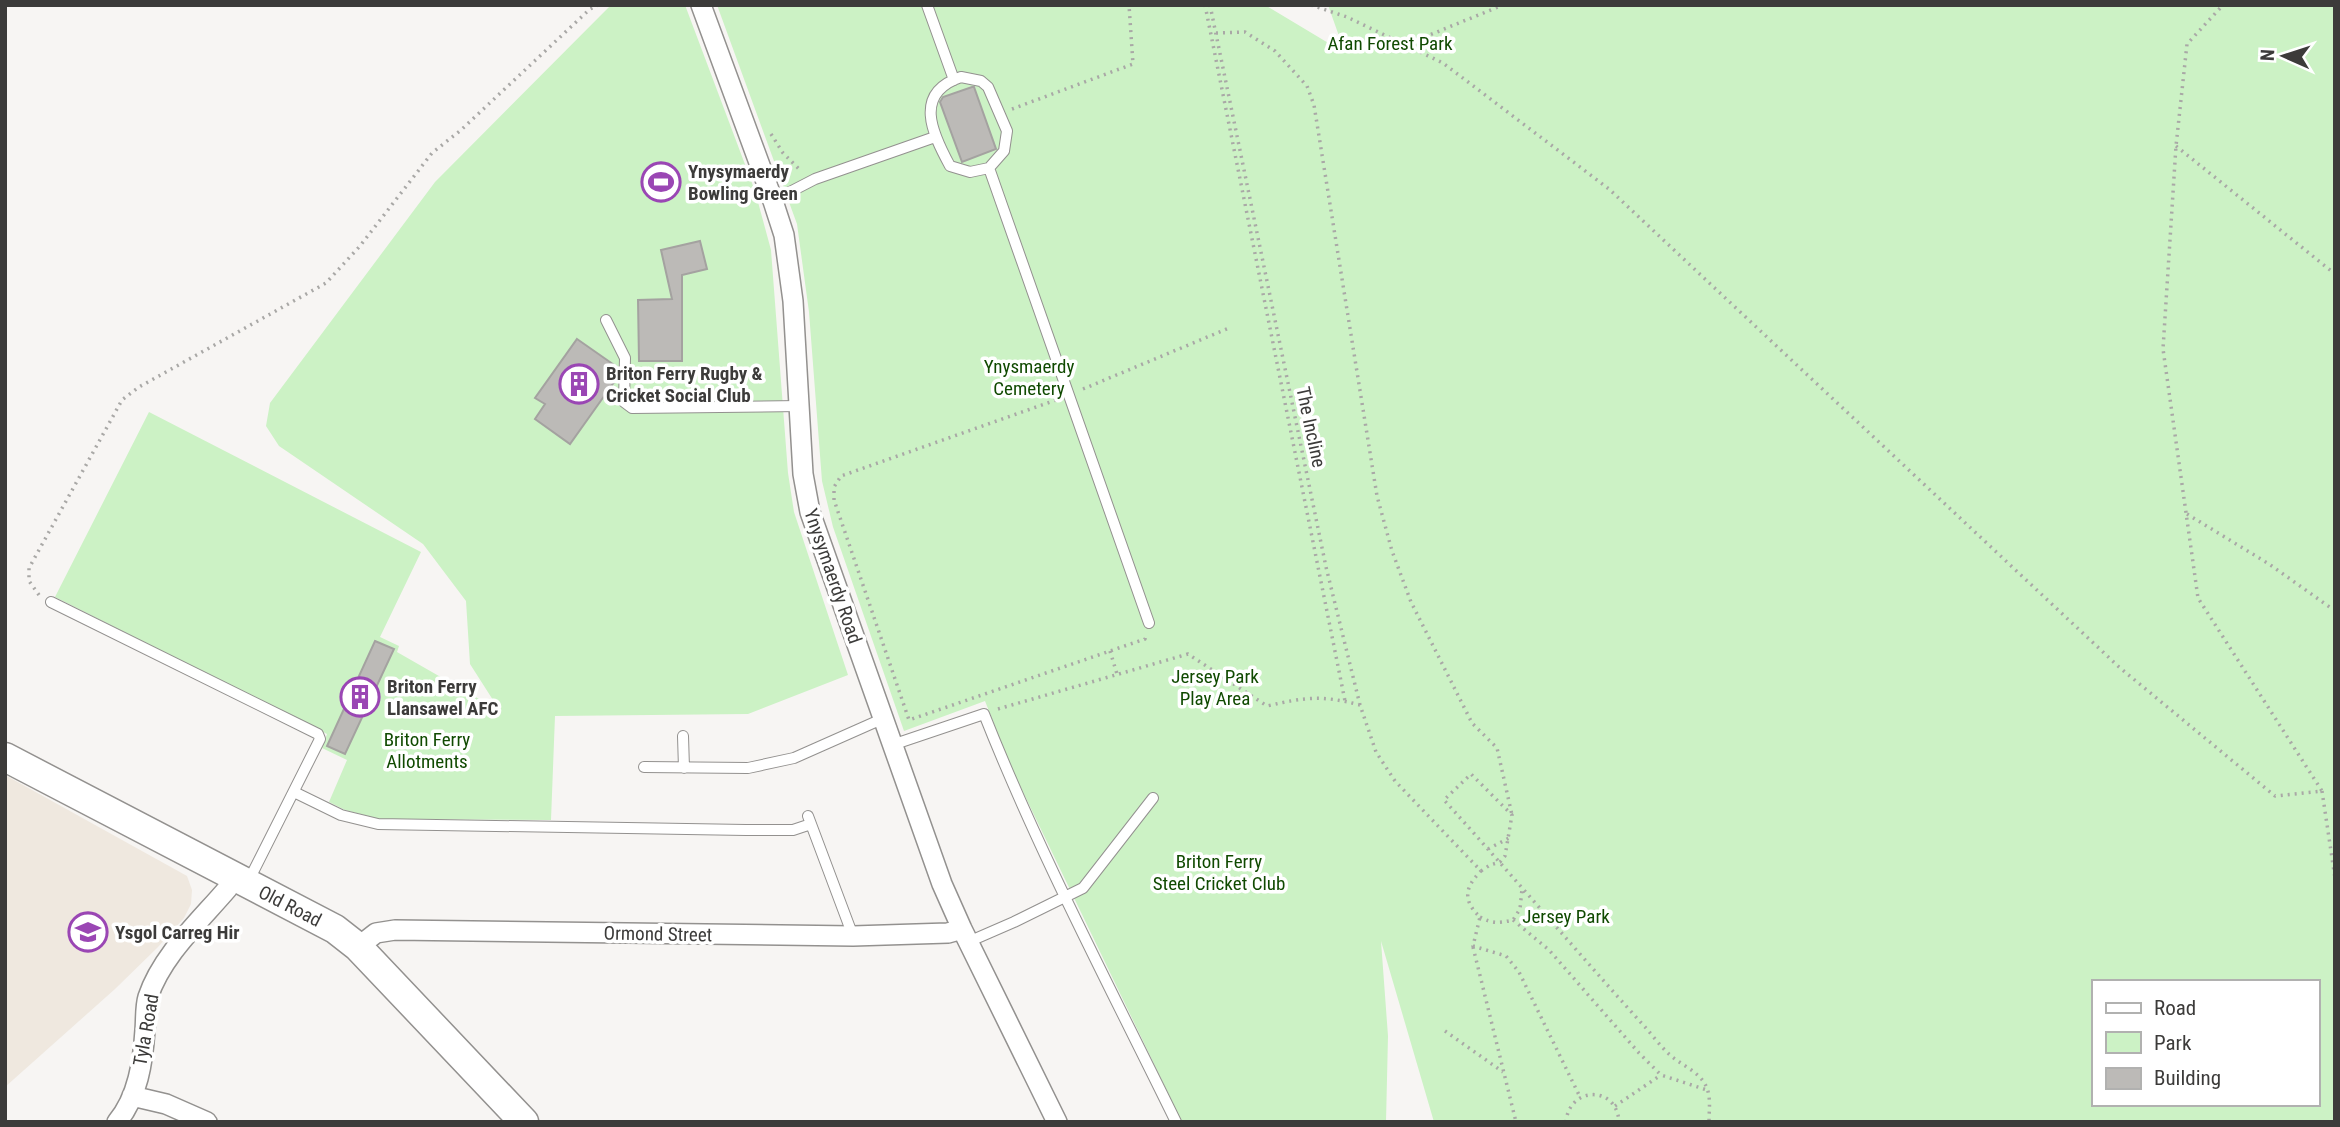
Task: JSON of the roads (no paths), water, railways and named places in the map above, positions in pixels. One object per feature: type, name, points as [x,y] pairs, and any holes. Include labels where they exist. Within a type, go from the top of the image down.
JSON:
[{"type":"street","name":"Ynysymaerdy Road","points":[[701,5],[783,235],[793,301],[803,474],[810,512],[942,884],[1057,1122]]},
{"type":"street","name":"Old Road","points":[[5,757],[335,929],[358,947],[524,1122]]},
{"type":"street","name":"Tyla Road","points":[[117,1122],[132,1096],[143,1061],[147,998],[167,959],[228,888],[240,880]]},
{"type":"street","name":"Ormond Street","points":[[358,947],[376,933],[395,930],[853,936],[948,933],[965,936]]},
{"type":"street","points":[[132,1096],[166,1104],[207,1122]]},
{"type":"lane","points":[[927,5],[954,80]]},
{"type":"lane","points":[[961,77],[981,81],[988,87],[1000,113],[1007,131],[1004,150],[989,168],[970,172],[950,166],[935,137],[929,113],[934,94],[946,82],[954,80],[961,77]]},
{"type":"lane","points":[[772,198],[815,179],[935,137]]},
{"type":"lane","points":[[989,168],[1149,623]]},
{"type":"lane","points":[[606,320],[625,358],[624,402],[632,408],[800,406]]},
{"type":"lane","points":[[51,602],[318,734],[320,739],[294,792],[240,880]]},
{"type":"lane","points":[[892,745],[984,714],[1009,776],[1066,898],[1176,1122]]},
{"type":"lane","points":[[644,767],[748,768],[794,758],[882,719]]},
{"type":"lane","points":[[683,736],[684,768]]},
{"type":"lane","points":[[294,792],[341,815],[378,824],[793,830],[809,820],[853,936]]},
{"type":"lane","name":"Ormond Street","points":[[965,936],[1066,898],[1083,888],[1153,798]]},
{"type":"place","name":"Ynysymaerdy Bowling Green","points":[[661,182]]},
{"type":"place","name":"Briton Ferry Rugby & Cricket Social Club","points":[[579,384]]},
{"type":"place","name":"Briton Ferry Llansawel AFC","points":[[360,697]]},
{"type":"place","name":"Ysgol Carreg Hir","points":[[88,932]]},
{"type":"park label","name":"Afan Forest Park","points":[[1390,43]]},
{"type":"park label","name":"Ynysmaerdy Cemetery","points":[[1029,377]]},
{"type":"park label","name":"Jersey Park Play Area","points":[[1215,687]]},
{"type":"park label","name":"Briton Ferry Allotments","points":[[427,750]]},
{"type":"park label","name":"Briton Ferry Steel Cricket Club","points":[[1219,872]]},
{"type":"park label","name":"Jersey Park","points":[[1566,916]]}]
